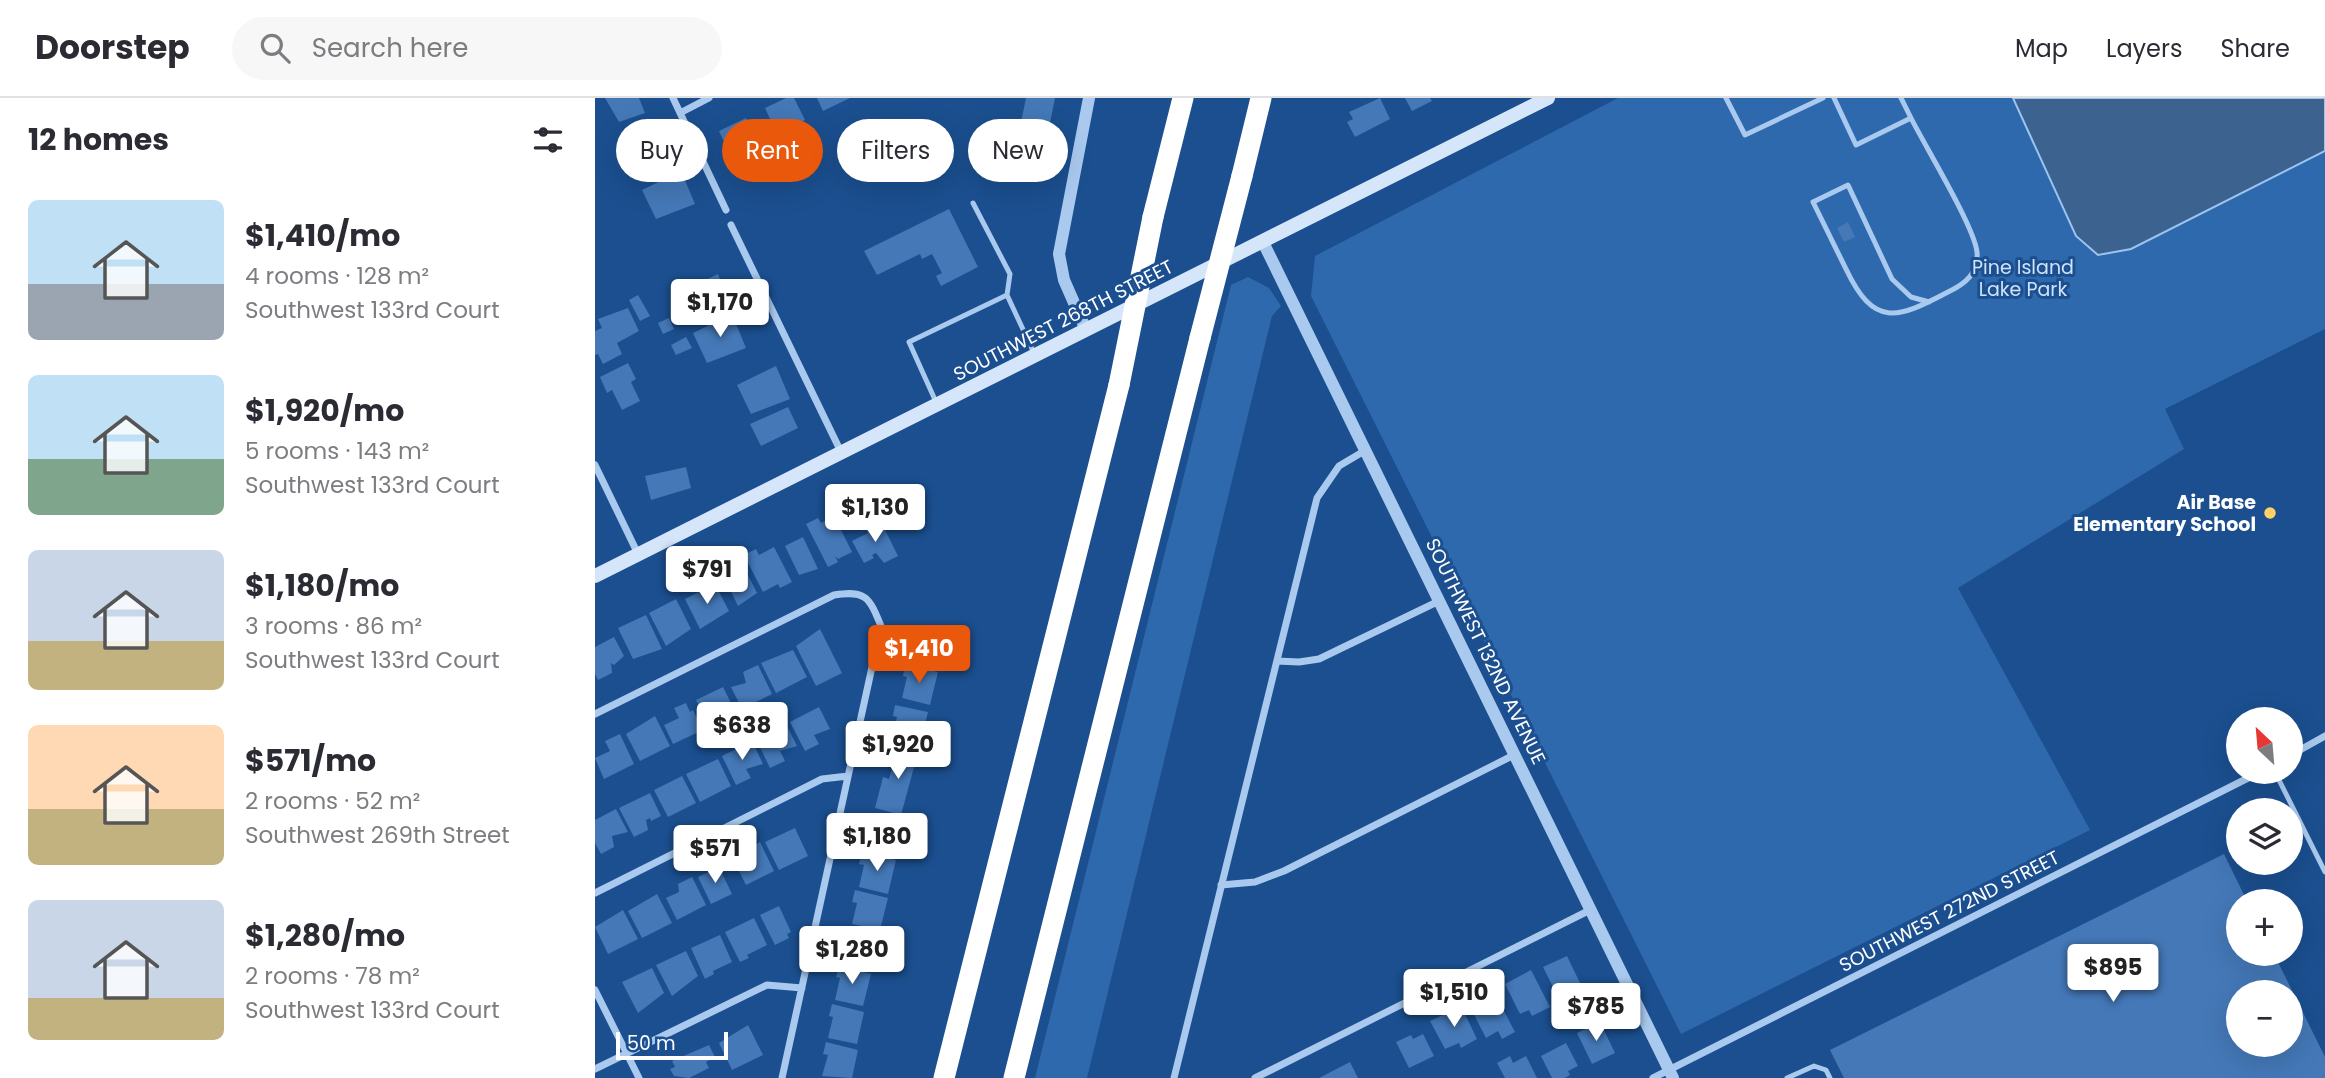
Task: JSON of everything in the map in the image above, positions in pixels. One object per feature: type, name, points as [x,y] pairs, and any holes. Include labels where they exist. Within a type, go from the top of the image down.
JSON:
[{"type":"highway","points":[[944,1078],[1119,385],[1153,217],[1183,98]]},
{"type":"highway","points":[[1014,1078],[1261,98]]},
{"type":"main road","name":"SOUTHWEST 268TH STREET","points":[[595,576],[1548,98]]},
{"type":"street","points":[[673,98],[726,210]]},
{"type":"street","points":[[680,113],[709,98]]},
{"type":"street","points":[[1086,330],[1064,280],[1059,254],[1089,98]]},
{"type":"street","points":[[731,225],[842,454]]},
{"type":"street","name":"SOUTHWEST 132ND AVENUE","points":[[1263,242],[1671,1074]]},
{"type":"street","points":[[1174,1078],[1320,492],[1339,466],[1366,450]]},
{"type":"street","points":[[595,465],[638,554]]},
{"type":"street","points":[[595,714],[834,595],[854,592],[867,598],[881,626],[782,1078]]},
{"type":"street","points":[[1277,661],[1308,662],[1327,656],[1439,601]]},
{"type":"street","points":[[2303,748],[2325,736]]},
{"type":"street","points":[[1221,885],[1255,881],[1284,871],[1515,754]]},
{"type":"street","points":[[595,893],[822,779],[848,776]]},
{"type":"street","name":"SOUTHWEST 272ND STREET","points":[[1653,1078],[1671,1074],[2237,784]]},
{"type":"street","points":[[1255,1078],[1592,909]]},
{"type":"street","points":[[595,1069],[767,985],[802,988]]},
{"type":"street","points":[[595,990],[639,1078]]},
{"type":"lane","points":[[1726,98],[1745,135],[1823,98]]},
{"type":"lane","points":[[1834,98],[1856,145],[1911,118]]},
{"type":"lane","points":[[1901,98],[1975,242],[1977,254],[1972,275],[1955,289],[1929,302],[1897,313],[1881,312],[1862,300],[1813,202],[1849,185],[1892,279],[1911,297],[1929,302]]},
{"type":"lane","points":[[973,203],[1010,274],[1007,295],[1035,355]]},
{"type":"lane","points":[[937,405],[909,342],[1007,295]]},
{"type":"lane","points":[[2281,784],[2325,872]]},
{"type":"lane","points":[[1787,1078],[1809,1067],[1819,1066],[1826,1070],[1830,1078]]},
{"type":"green space","name":"Pine Island Lake Park","points":[[1618,98],[2325,98],[2325,329],[2165,409],[2184,449],[1958,588],[2090,830],[1681,1034],[1311,296],[1315,256]]},
{"type":"green space","points":[[1248,277],[1269,288],[1281,306],[1272,316],[1087,1078],[1035,1078],[1231,285]]},
{"type":"shaded area","points":[[2013,98],[2325,98],[2325,151],[2131,249],[2098,255],[2076,236]]},
{"type":"building","points":[[605,98],[639,98],[645,113],[628,119],[617,119]]},
{"type":"building","points":[[786,98],[794,98],[804,119],[770,119],[765,108]]},
{"type":"building","points":[[817,98],[850,98],[823,111]]},
{"type":"building","points":[[1026,98],[1055,98],[1051,119],[1022,119]]},
{"type":"building","points":[[1380,98],[1390,119],[1355,137],[1347,122],[1353,119],[1349,112]]},
{"type":"building","points":[[1405,98],[1430,98],[1432,101],[1412,111]]},
{"type":"building","points":[[658,182],[686,182],[695,204],[656,219],[642,190]]},
{"type":"building","points":[[949,209],[978,267],[941,286],[936,276],[942,273],[932,254],[922,259],[920,254],[877,275],[864,251]]},
{"type":"building","points":[[1848,222],[1855,237],[1844,242],[1837,228]]},
{"type":"building","points":[[718,274],[731,308],[693,323],[678,293]]},
{"type":"building","points":[[638,295],[650,316],[640,321],[629,300]]},
{"type":"building","points":[[628,308],[639,331],[617,343],[622,354],[603,364],[598,354],[595,355],[595,331],[602,328],[598,319]]},
{"type":"building","points":[[732,314],[746,348],[707,363],[693,333]]},
{"type":"building","points":[[669,318],[674,329],[663,334],[658,323]]},
{"type":"building","points":[[686,337],[692,348],[676,355],[671,345]]},
{"type":"building","points":[[628,363],[636,379],[631,382],[640,401],[622,410],[612,390],[607,393],[600,377]]},
{"type":"building","points":[[776,366],[790,399],[751,414],[737,385]]},
{"type":"building","points":[[788,407],[798,428],[761,446],[750,424]]},
{"type":"building","points":[[686,467],[691,488],[651,500],[645,476]]},
{"type":"building","points":[[834,516],[852,552],[838,559],[835,556],[838,562],[828,567],[806,524],[818,518],[821,523]]},
{"type":"building","points":[[880,520],[898,556],[884,563],[876,553],[872,555],[874,558],[864,563],[852,541],[868,533],[865,527]]},
{"type":"building","points":[[803,537],[818,569],[799,575],[785,546]]},
{"type":"building","points":[[774,547],[792,582],[780,588],[778,584],[763,592],[744,555],[756,549],[759,555]]},
{"type":"building","points":[[744,567],[757,593],[738,606],[724,577]]},
{"type":"building","points":[[715,584],[729,611],[700,629],[685,599]]},
{"type":"building","points":[[676,599],[691,629],[666,646],[649,613]]},
{"type":"building","points":[[646,615],[662,649],[633,659],[618,628]]},
{"type":"building","points":[[820,629],[842,673],[816,686],[796,646]]},
{"type":"building","points":[[911,634],[942,640],[940,651],[946,652],[943,669],[905,662]]},
{"type":"building","points":[[614,637],[624,656],[614,665],[611,663],[612,673],[598,680],[595,674],[595,647]]},
{"type":"building","points":[[793,650],[807,677],[776,693],[761,663]]},
{"type":"building","points":[[758,665],[772,694],[742,709],[731,687],[746,683],[743,672]]},
{"type":"building","points":[[905,665],[938,672],[930,705],[902,698],[907,677],[903,676]]},
{"type":"building","points":[[723,687],[736,713],[729,717],[733,726],[714,736],[696,700]]},
{"type":"building","points":[[686,703],[690,712],[693,710],[703,730],[673,744],[664,725],[679,718],[674,708]]},
{"type":"building","points":[[895,705],[928,712],[920,745],[892,738],[897,717],[893,716]]},
{"type":"building","points":[[819,707],[830,729],[814,735],[819,744],[805,751],[790,722]]},
{"type":"building","points":[[655,716],[670,746],[640,761],[626,734]]},
{"type":"building","points":[[786,724],[797,746],[780,751],[785,761],[770,768],[756,739]]},
{"type":"building","points":[[620,734],[634,764],[604,779],[595,758],[610,751],[605,741]]},
{"type":"building","points":[[752,741],[763,764],[746,769],[751,778],[736,785],[722,756]]},
{"type":"building","points":[[899,744],[919,749],[901,815],[875,808],[883,777],[889,779]]},
{"type":"building","points":[[718,759],[731,786],[700,802],[686,774]]},
{"type":"building","points":[[682,776],[696,803],[668,817],[654,790]]},
{"type":"building","points":[[650,793],[661,816],[651,821],[650,818],[646,820],[648,830],[634,837],[619,808]]},
{"type":"building","points":[[616,809],[628,832],[612,836],[614,847],[601,854],[595,843],[595,820]]},
{"type":"building","points":[[870,816],[904,823],[896,856],[866,850],[871,828],[868,827]]},
{"type":"building","points":[[795,828],[808,856],[779,870],[765,842]]},
{"type":"building","points":[[760,842],[774,871],[746,885],[733,859]]},
{"type":"building","points":[[862,853],[896,860],[888,894],[859,887],[864,865],[859,864]]},
{"type":"building","points":[[2224,854],[2226,875],[2234,875],[2241,889],[2226,889],[2226,966],[2280,966],[2287,980],[2226,980],[2226,1057],[2303,1057],[2303,1013],[2325,1057],[2325,1078],[1844,1078],[1830,1050]]},
{"type":"building","points":[[719,867],[732,894],[711,904],[698,877]]},
{"type":"building","points":[[692,877],[706,905],[677,920],[666,898],[679,892],[678,884]]},
{"type":"building","points":[[855,890],[888,898],[880,930],[852,924],[857,903],[852,902]]},
{"type":"building","points":[[657,894],[672,923],[642,938],[628,911]]},
{"type":"building","points":[[779,906],[791,932],[787,934],[789,938],[775,945],[760,915]]},
{"type":"building","points":[[623,910],[638,939],[608,954],[595,927]]},
{"type":"building","points":[[754,918],[767,945],[747,955],[749,958],[740,962],[725,932]]},
{"type":"building","points":[[846,928],[879,935],[871,968],[843,961],[848,940],[844,939]]},
{"type":"building","points":[[720,935],[732,962],[713,971],[714,974],[705,979],[691,948]]},
{"type":"building","points":[[686,951],[698,976],[672,996],[656,965]]},
{"type":"building","points":[[1567,956],[1582,987],[1559,999],[1543,967]]},
{"type":"building","points":[[839,966],[871,974],[863,1006],[835,1000],[840,978],[836,977]]},
{"type":"building","points":[[652,968],[664,993],[638,1013],[622,982]]},
{"type":"building","points":[[1531,970],[1550,1007],[1532,1016],[1529,1010],[1520,1014],[1505,984]]},
{"type":"building","points":[[1494,992],[1515,1032],[1502,1039],[1498,1031],[1486,1038],[1469,1005]]},
{"type":"building","points":[[832,1004],[864,1012],[857,1044],[828,1038],[833,1017],[829,1016]]},
{"type":"building","points":[[1461,1006],[1477,1039],[1461,1048],[1459,1043],[1445,1049],[1430,1021]]},
{"type":"building","points":[[1600,1022],[1615,1053],[1592,1064],[1577,1033]]},
{"type":"building","points":[[748,1025],[763,1055],[732,1070],[719,1043]]},
{"type":"building","points":[[1423,1034],[1434,1056],[1409,1068],[1396,1042],[1411,1035],[1413,1039]]},
{"type":"building","points":[[826,1042],[858,1050],[852,1078],[822,1076],[828,1055],[823,1054]]},
{"type":"building","points":[[1566,1043],[1578,1066],[1568,1071],[1570,1075],[1565,1078],[1552,1078],[1541,1056]]},
{"type":"building","points":[[709,1045],[715,1057],[706,1062],[709,1068],[689,1078],[674,1076],[670,1069],[675,1067],[672,1061]]},
{"type":"building","points":[[1510,1056],[1513,1063],[1526,1056],[1537,1078],[1505,1078],[1497,1063]]},
{"type":"building","points":[[1350,1062],[1358,1078],[1319,1078]]},
{"type":"place","name":"Air Base Elementary School","points":[[2270,513]]}]
